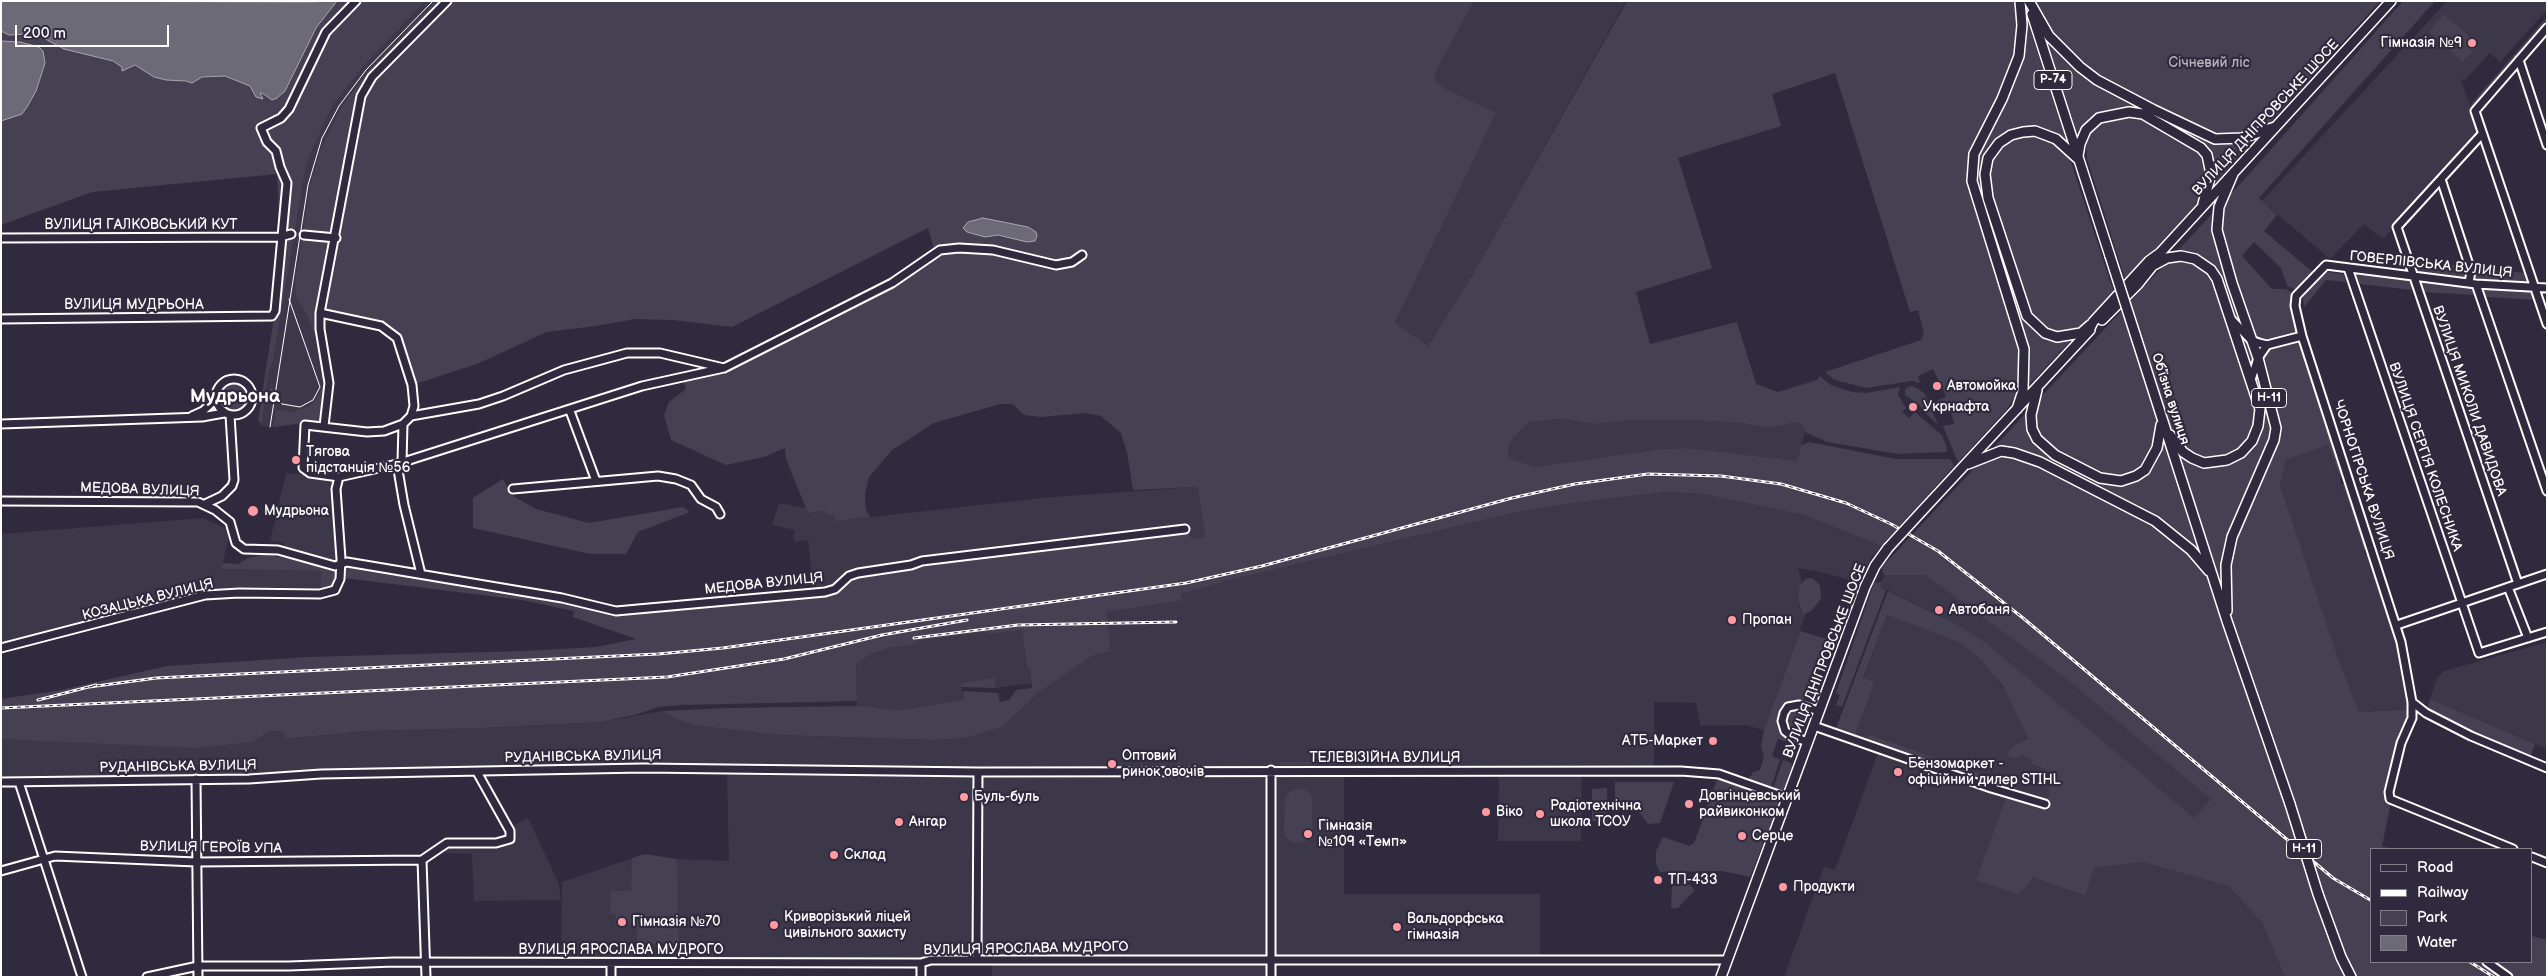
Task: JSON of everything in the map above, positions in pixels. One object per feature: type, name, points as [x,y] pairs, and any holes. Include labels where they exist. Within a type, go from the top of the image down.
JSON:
[{"type":"main road","points":[[2016,409],[2023,391],[2024,350],[1972,181],[1974,154],[2005,92],[2019,56],[2022,25],[2020,1]]},
{"type":"main road","points":[[2028,1],[2049,36],[2080,67],[2097,80],[2154,110],[2215,139],[2242,138],[2277,126]]},
{"type":"main road","name":"Обʼїзна вулиця","points":[[2028,1],[2227,622],[2290,804],[2318,894],[2341,957],[2351,977]]},
{"type":"main road","name":"ВУЛИЦЯ ДНІПРОВСЬКЕ ШОСЕ","points":[[2088,332],[2093,322],[2149,261],[2202,208],[2391,1]]},
{"type":"main road","points":[[2078,158],[2082,137],[2092,123],[2117,113],[2144,114],[2201,148],[2206,155],[2211,174],[2202,208]]},
{"type":"main road","name":"Н-11","points":[[2078,158],[2056,139],[2035,131],[2023,132],[2011,135],[1999,143],[1988,158],[1985,174],[1988,198],[2028,316],[2045,334],[2057,336],[2081,333],[2093,322]]},
{"type":"main road","name":"Н-11","points":[[2227,622],[2226,574],[2228,550],[2239,517],[2276,434],[2274,415],[2258,358],[2224,256],[2217,224],[2219,207],[2233,174]]},
{"type":"main road","name":"ВУЛИЦЯ ДНІПРОВСЬКЕ ШОСЕ","points":[[1720,977],[1868,580],[1888,548],[2088,332],[2110,313],[2154,265],[2160,252]]},
{"type":"main road","points":[[2154,265],[2167,258],[2181,256],[2195,259],[2206,266],[2217,279],[2258,401],[2260,418],[2252,441],[2234,458],[2212,463],[2192,458],[2175,444],[2162,420]]},
{"type":"main road","points":[[2038,386],[2030,415],[2032,429],[2037,438],[2055,455],[2100,478],[2122,481],[2136,476],[2144,470],[2157,448],[2162,420]]},
{"type":"main road","points":[[1964,466],[2001,451],[2014,453],[2040,462],[2155,521],[2191,550],[2212,575]]},
{"type":"street","points":[[280,237],[287,183],[276,152],[267,142],[262,128],[281,118],[289,109],[316,48],[326,32],[356,1]]},
{"type":"street","points":[[324,426],[330,383],[320,328],[320,313],[336,238],[354,129],[365,86],[447,1]]},
{"type":"street","points":[[2547,28],[2475,111],[2547,324]]},
{"type":"street","points":[[2520,60],[2547,145]]},
{"type":"street","points":[[2482,134],[2441,180],[2471,270],[2473,283],[2547,491]]},
{"type":"street","name":"ВУЛИЦЯ МИКОЛИ ДАВИДОВА","points":[[2441,180],[2397,227],[2518,584]]},
{"type":"street","name":"ВУЛИЦЯ ГАЛКОВСЬКИЙ КУТ","points":[[1,238],[280,237],[292,234]]},
{"type":"street","points":[[304,235],[336,238]]},
{"type":"street","name":"ВУЛИЦЯ МУДРЬОНА","points":[[1,319],[88,317],[267,318],[272,316],[275,311],[280,237]]},
{"type":"street","points":[[320,313],[381,326],[397,338],[412,384],[414,406],[410,416],[403,424],[376,432],[305,425],[303,468],[310,473],[339,477],[400,463],[570,411],[642,386],[724,368],[892,283],[940,250],[959,248],[993,250],[1056,265],[1072,262],[1082,255]]},
{"type":"street","name":"ГОВЕРЛІВСЬКА ВУЛИЦЯ","points":[[2317,274],[2326,265],[2414,277],[2547,288]]},
{"type":"street","name":"ВУЛИЦЯ СЕРГІЯ КОЛЕСНИКА","points":[[2348,268],[2479,653],[2528,638]]},
{"type":"street","name":"ЧОРНОГІРСЬКА ВУЛИЦЯ","points":[[2317,274],[2296,296],[2295,306],[2302,336],[2397,625],[2412,702],[2412,718],[2401,743],[2389,792],[2390,799],[2511,848]]},
{"type":"street","points":[[2230,318],[2251,340],[2267,345],[2302,336]]},
{"type":"street","points":[[2251,380],[2258,358],[2267,345]]},
{"type":"street","points":[[410,416],[479,404],[564,370],[627,353],[660,353],[697,360],[724,368]]},
{"type":"street","points":[[1,424],[202,417],[242,414],[250,406],[252,394],[248,385],[237,379],[226,380],[218,388],[216,399],[203,411],[189,417]]},
{"type":"street","points":[[205,504],[222,496],[232,486],[234,480],[227,414],[216,399]]},
{"type":"street","points":[[570,411],[596,481]]},
{"type":"street","points":[[403,424],[400,463],[404,505],[421,574]]},
{"type":"street","points":[[513,489],[647,475],[676,479],[695,488],[701,499],[716,507],[720,514]]},
{"type":"street","points":[[339,477],[336,490],[341,564]]},
{"type":"street","name":"МЕДОВА ВУЛИЦЯ","points":[[1,501],[152,501],[205,504],[230,522],[236,543],[244,549],[278,550],[335,566],[347,562],[562,598],[616,611],[825,592],[835,589],[848,576],[922,561],[1185,529]]},
{"type":"street","name":"КОЗАЦЬКА ВУЛИЦЯ","points":[[1,648],[205,595],[238,593],[320,594],[335,590],[340,579],[341,564]]},
{"type":"street","points":[[2397,625],[2547,574]]},
{"type":"street","points":[[2508,588],[2528,638],[2547,632]]},
{"type":"street","points":[[2412,702],[2417,708],[2471,736],[2547,768]]},
{"type":"street","points":[[1807,742],[1785,731],[1782,721],[1784,712],[1788,707],[1799,705],[1819,711]]},
{"type":"street","points":[[1814,726],[1991,788],[2045,804]]},
{"type":"street","name":"РУДАНІВСЬКА ВУЛИЦЯ","points":[[1,782],[249,779],[321,774],[643,768],[978,772]]},
{"type":"street","points":[[1271,770],[1271,977]]},
{"type":"street","name":"ТЕЛЕВІЗІЙНА ВУЛИЦЯ","points":[[978,772],[1271,770],[1708,772],[1735,778],[1787,798]]},
{"type":"street","points":[[426,977],[422,860],[447,842],[496,843],[510,839],[510,831],[476,772]]},
{"type":"street","points":[[976,960],[978,772]]},
{"type":"street","points":[[196,779],[198,977]]},
{"type":"street","points":[[19,782],[82,977]]},
{"type":"street","name":"ВУЛИЦЯ ГЕРОЇВ УПА","points":[[1,871],[42,858],[61,856],[196,862],[422,860]]},
{"type":"street","points":[[2533,857],[2547,863]]},
{"type":"street","name":"ВУЛИЦЯ ЯРОСЛАВА МУДРОГО","points":[[147,977],[198,966],[426,962],[921,963],[931,960],[1726,960]]},
{"type":"street","points":[[612,962],[612,977]]},
{"type":"street","points":[[921,963],[921,977]]},
{"type":"street","points":[[2488,963],[2508,977]]},
{"type":"shaded area","points":[[425,1],[435,1],[368,71],[341,107],[320,150],[310,185],[296,298],[306,313],[321,351],[323,385],[317,398],[308,407],[296,410],[296,413],[276,409],[273,427],[262,426],[269,368],[272,366],[305,172],[310,155],[333,105],[362,68]]},
{"type":"shaded area","points":[[1474,1],[1626,1],[1473,274],[1428,346],[1395,324],[1495,113],[1444,88],[1436,81],[1435,73]]},
{"type":"shaded area","points":[[2447,1],[2547,1],[2547,10],[2500,62],[2490,53],[2464,81],[2460,78],[2481,133],[2383,239],[2364,224],[2330,259],[2262,201]]},
{"type":"shaded area","points":[[1560,419],[1596,424],[1631,420],[1692,420],[1741,423],[1770,428],[1796,422],[1803,426],[1805,432],[1797,461],[1689,448],[1660,449],[1535,467],[1509,458],[1508,448],[1514,437],[1529,422]]},
{"type":"shaded area","points":[[2328,445],[2402,660],[2408,709],[2359,712],[2339,661],[2280,485],[2286,460]]},
{"type":"shaded area","points":[[286,473],[334,477],[338,557],[334,561],[283,548],[284,543],[270,541]]},
{"type":"shaded area","points":[[1195,487],[1198,489],[1205,536],[1197,539],[1190,537],[818,590],[812,575],[808,540],[795,542],[793,538],[795,530],[772,525],[779,503],[806,508],[808,513],[825,511],[834,514],[836,521],[1052,497]]},
{"type":"shaded area","points":[[1667,492],[1702,494],[1804,515],[1881,546],[1871,558],[1860,583],[1821,572],[1798,568],[1802,582],[1798,600],[1801,612],[1805,616],[1764,730],[1746,725],[1700,726],[1696,703],[1654,702],[1654,766],[1054,770],[742,768],[1,781],[1,739],[253,742],[270,731],[284,731],[285,739],[367,731],[601,722],[662,711],[676,719],[780,735],[935,740],[966,738],[1002,727],[1038,693],[1092,656],[1111,651],[1107,612],[1181,601],[1181,594],[1234,579],[1513,513],[1580,502]]},
{"type":"shaded area","points":[[203,518],[230,530],[222,569],[322,571],[321,588],[239,587],[206,590],[1,643],[1,534]]},
{"type":"shaded area","points":[[1884,575],[1925,575],[2064,677],[2212,799],[2194,819],[1985,642],[1958,625],[1880,586]]},
{"type":"shaded area","points":[[1887,615],[1958,642],[1979,658],[1993,673],[2013,702],[2028,738],[2024,739],[2020,755],[2031,759],[2030,763],[2049,771],[2048,801],[1983,780],[1985,775],[1868,734],[1866,739],[1855,735],[1875,683],[1863,679]]},
{"type":"shaded area","points":[[1022,630],[1027,667],[1030,667],[1032,683],[996,688],[995,679],[961,683],[964,700],[898,710],[857,707],[856,664],[871,654],[889,648],[917,644],[917,641],[987,632],[987,634]]},
{"type":"shaded area","points":[[2547,642],[2547,749],[2430,699],[2437,678],[2444,671]]},
{"type":"shaded area","points":[[1878,753],[2006,797],[1976,880],[2032,877],[2084,896],[2094,868],[2142,862],[2228,886],[2262,922],[2285,977],[1784,977],[1824,866],[1835,870]]},
{"type":"shaded area","points":[[1344,771],[1344,894],[1540,894],[1540,961],[1271,960],[1271,977],[992,977],[992,960],[561,962],[562,882],[644,854],[677,859],[729,861],[727,775],[874,776],[904,773]]},
{"type":"shaded area","name":"Радіотехнічна школа ТСОУ","points":[[1499,771],[1582,771],[1581,841],[1498,841]]},
{"type":"shaded area","points":[[528,818],[559,884],[561,900],[474,901],[472,854],[446,853],[446,841],[509,840],[509,828]]},
{"type":"green space","points":[[337,1],[425,1],[362,68],[333,105],[310,155],[305,172],[272,366],[269,369],[262,426],[258,420],[275,311],[280,237],[277,174],[92,192],[1,225],[1,31],[9,35],[21,36],[31,32],[64,49],[112,61],[122,67],[134,65],[154,77],[166,80],[190,82],[202,77],[225,76],[250,85],[255,94],[262,98],[260,93],[262,93],[268,98],[285,91],[316,28]]},
{"type":"green space","points":[[435,1],[1474,1],[1435,73],[1436,81],[1444,88],[1496,113],[1395,323],[1428,346],[1473,274],[1627,1],[2017,1],[2020,26],[2015,51],[2000,95],[1970,154],[1969,182],[2020,348],[2020,389],[2007,409],[1958,462],[1943,426],[1954,424],[1949,403],[1937,407],[1935,402],[1946,396],[1933,369],[1918,376],[1920,383],[1912,381],[1866,388],[1835,380],[1825,372],[1921,340],[1924,333],[1918,310],[1910,312],[1835,73],[1772,94],[1781,126],[1678,158],[1712,268],[1636,292],[1650,344],[1737,322],[1756,384],[1778,392],[1817,380],[1820,376],[1831,385],[1852,392],[1866,393],[1900,387],[1898,395],[1906,408],[1902,412],[1909,418],[1915,412],[1942,435],[1947,452],[1898,454],[1827,442],[1805,432],[1803,426],[1796,422],[1770,428],[1741,423],[1691,420],[1631,420],[1596,424],[1560,419],[1529,422],[1514,437],[1508,448],[1509,458],[1535,467],[1660,449],[1689,448],[1797,461],[1801,446],[1809,442],[1896,459],[1950,459],[1954,466],[1881,546],[1804,515],[1702,494],[1667,492],[1580,502],[1513,513],[1234,579],[1181,594],[1181,601],[1107,612],[1111,651],[1092,656],[1038,693],[1002,727],[966,738],[935,740],[780,735],[695,725],[676,719],[662,711],[857,706],[898,710],[964,700],[963,691],[998,693],[1000,702],[1009,700],[1016,690],[1032,688],[1030,667],[1027,667],[1022,630],[987,634],[986,632],[918,641],[917,644],[889,648],[871,654],[856,664],[857,701],[682,705],[658,707],[638,714],[601,722],[367,731],[284,739],[284,731],[270,731],[253,742],[195,748],[1,739],[1,699],[61,690],[167,666],[309,657],[596,647],[636,639],[573,617],[574,611],[522,600],[344,578],[345,566],[351,564],[562,600],[616,613],[825,593],[850,577],[1180,530],[1187,532],[1190,537],[1197,539],[1205,536],[1198,489],[1195,487],[1133,490],[1127,452],[1121,433],[1101,416],[1086,413],[1041,417],[1024,415],[1013,404],[1000,404],[934,423],[892,450],[869,477],[865,494],[866,510],[870,517],[836,521],[834,515],[826,515],[825,511],[808,513],[786,459],[785,448],[764,457],[726,465],[671,440],[664,415],[669,402],[686,389],[683,380],[703,376],[894,285],[936,255],[928,228],[732,327],[673,320],[635,319],[547,332],[477,364],[412,385],[391,332],[320,313],[329,369],[324,423],[273,427],[276,409],[296,413],[296,410],[308,407],[317,398],[323,385],[321,351],[306,313],[296,298],[295,282],[310,185],[320,150],[341,107],[368,71]]},
{"type":"green space","name":"Січневий ліс","points":[[2035,1],[2380,1],[2266,127],[2235,136],[2216,137],[2100,78],[2083,66],[2051,34]]},
{"type":"green space","points":[[2403,1],[2435,1],[2259,198],[2277,215],[2264,231],[2315,274],[2297,290],[2287,286],[2281,268],[2254,242],[2242,256],[2272,289],[2286,289],[2294,294],[2344,476],[2340,478],[2328,445],[2286,460],[2280,485],[2339,661],[2359,712],[2415,709],[2414,720],[2405,744],[2392,797],[2382,846],[2388,848],[2370,848],[2370,963],[2533,963],[2533,936],[2547,940],[2547,977],[2285,977],[2262,922],[2228,886],[2142,862],[2094,868],[2085,896],[2032,877],[2030,883],[2018,894],[1976,880],[2006,797],[2048,810],[2049,771],[2030,763],[2031,759],[2020,755],[2018,758],[2008,756],[2010,749],[2028,738],[2003,686],[1979,658],[1958,642],[1887,615],[1863,678],[1875,682],[1855,735],[1836,728],[1888,591],[1958,625],[1985,642],[2194,818],[2211,799],[2064,677],[1925,575],[1884,575],[1882,571],[1883,566],[2241,183]]},
{"type":"green space","points":[[2025,13],[2067,142],[2049,130],[2037,127],[2021,128],[2008,132],[1997,139],[1987,153],[1983,168],[2025,317],[2044,336],[2075,336],[2025,389],[2029,367],[2028,349],[1976,181],[1977,158],[2016,80],[2022,56]]},
{"type":"green space","points":[[2444,14],[2479,45],[2463,62],[2429,32]]},
{"type":"green space","points":[[2547,17],[2547,28],[2474,112],[2471,104]]},
{"type":"green space","points":[[2042,29],[2061,54],[2170,120],[2233,141],[2238,144],[2240,154],[2211,188],[2209,154],[2129,108],[2108,110],[2098,114],[2090,120],[2078,138]]},
{"type":"green space","points":[[2122,115],[2141,117],[2199,150],[2204,157],[2209,173],[2200,200],[2126,282],[2087,159],[2086,142],[2090,131],[2102,119]]},
{"type":"green space","points":[[2024,135],[2046,138],[2065,151],[2071,162],[2114,293],[2080,330],[2058,334],[2047,330],[2031,313],[1992,193],[1988,173],[1989,163],[2004,144]]},
{"type":"green space","points":[[2412,262],[2467,266],[2466,277],[2416,273]]},
{"type":"green space","points":[[2473,268],[2526,273],[2529,284],[2473,280]]},
{"type":"green space","points":[[2328,272],[2343,274],[2346,282],[2326,280],[2304,307],[2303,296]]},
{"type":"green space","points":[[2357,275],[2410,280],[2412,290],[2360,284]]},
{"type":"green space","points":[[2420,281],[2475,286],[2477,295],[2424,292]]},
{"type":"green space","points":[[2482,287],[2533,290],[2536,300],[2485,297]]},
{"type":"green space","points":[[234,379],[246,385],[252,397],[246,409],[234,415],[222,409],[216,397],[222,385]]},
{"type":"green space","points":[[1911,386],[1925,394],[1938,425],[1923,411],[1920,405],[1905,395],[1905,389]]},
{"type":"green space","points":[[503,479],[513,496],[536,509],[589,523],[683,507],[690,512],[638,532],[626,554],[590,554],[473,528],[473,498]]},
{"type":"green space","points":[[2342,484],[2346,484],[2367,549],[2364,550]]},
{"type":"green space","points":[[265,554],[334,568],[337,577],[336,582],[330,588],[321,588],[321,571],[221,569],[222,563],[238,564],[248,558]]},
{"type":"green space","points":[[2366,555],[2370,555],[2396,635],[2393,636]]},
{"type":"green space","points":[[1812,578],[1820,585],[1821,599],[1811,611],[1803,615],[1798,600],[1799,587],[1805,579]]},
{"type":"green space","points":[[1882,582],[1880,586],[1886,590],[1842,707],[1836,705],[1840,695],[1836,693],[1874,583]]},
{"type":"green space","points":[[1800,631],[1827,639],[1803,701],[1791,702],[1780,711],[1779,725],[1782,733],[1789,737],[1787,742],[1778,739],[1772,756],[1780,760],[1771,787],[1749,779],[1753,772],[1760,770],[1764,757],[1761,747],[1764,730]]},
{"type":"green space","points":[[995,678],[996,688],[962,687],[961,683]]},
{"type":"green space","points":[[2430,699],[2535,744],[2530,758],[2472,734],[2427,711]]},
{"type":"green space","points":[[1798,710],[1805,713],[1808,720],[1805,727],[1798,730],[1791,727],[1788,720],[1791,713]]},
{"type":"green space","points":[[1868,734],[1985,775],[1983,780],[1866,739]]},
{"type":"green space","points":[[1783,760],[1791,763],[1792,768],[1785,789],[1780,791],[1773,789]]},
{"type":"green space","points":[[1340,761],[1340,764],[1280,765],[1280,762]]},
{"type":"green space","points":[[1718,777],[1734,781],[1777,800],[1778,805],[1750,877],[1722,871],[1660,872],[1656,864],[1656,851],[1663,837],[1689,846],[1694,843]]},
{"type":"green space","points":[[1615,782],[1674,782],[1660,823],[1648,824],[1637,809],[1618,808],[1615,805]]},
{"type":"green space","points":[[1300,788],[1307,790],[1312,797],[1312,835],[1305,842],[1295,843],[1284,834],[1285,797],[1291,791]]},
{"type":"green space","points":[[1607,788],[1608,821],[1592,821],[1592,789]]},
{"type":"green space","points":[[644,854],[677,859],[679,944],[637,944],[637,924],[615,924],[616,914],[610,914],[611,891],[631,891],[632,858]]},
{"type":"green space","points":[[1690,885],[1695,890],[1678,908],[1671,908],[1672,886]]},
{"type":"water","points":[[1,1],[337,1],[316,28],[285,91],[272,100],[262,93],[260,93],[263,99],[256,97],[250,86],[225,76],[202,77],[192,83],[166,80],[154,77],[135,65],[122,71],[122,67],[113,61],[64,49],[36,34],[9,35],[1,31]]},
{"type":"water","points":[[1,41],[20,42],[39,47],[43,51],[45,63],[36,91],[22,114],[1,121]]},
{"type":"water","points":[[983,218],[1028,227],[1036,232],[1037,236],[1035,241],[1027,242],[998,235],[985,237],[967,232],[963,228],[968,222]]},
{"type":"tram line","points":[[270,427],[308,185],[322,138],[339,106],[366,70],[433,1]]},
{"type":"tram line","points":[[272,390],[282,404],[300,407],[313,400],[320,387],[289,299]]},
{"type":"railway","points":[[89,687],[156,678],[658,654],[723,648],[1186,583],[1262,566],[1512,498],[1575,484],[1648,474],[1721,476],[1781,484],[1846,503],[1891,524],[1938,551],[2023,618],[2333,878],[2370,900]]},
{"type":"railway","points":[[1,708],[667,677],[784,659],[882,635],[967,620]]},
{"type":"railway","points":[[914,638],[1018,625],[1176,622]]},
{"type":"railway","points":[[38,700],[96,685]]},
{"type":"railway","points":[[2472,963],[2494,977]]},
{"type":"place","name":"Гімназія №9","points":[[2472,43]]},
{"type":"place","name":"Автомойка","points":[[1937,386]]},
{"type":"place","name":"Укрнафта","points":[[1913,407]]},
{"type":"place","name":"Тягова підстанція №56","points":[[296,460]]},
{"type":"place","name":"Мудрьона","points":[[253,511]]},
{"type":"place","name":"Автобаня","points":[[1939,610]]},
{"type":"place","name":"Пропан","points":[[1732,620]]},
{"type":"place","name":"АТБ-Маркет","points":[[1713,741]]},
{"type":"place","name":"Оптовий ринок овочів","points":[[1112,764]]},
{"type":"place","name":"Бензомаркет - офіційний дилер STIHL","points":[[1898,772]]},
{"type":"place","name":"Буль-буль","points":[[964,797]]},
{"type":"place","name":"Довгінцевський райвиконком","points":[[1689,804]]},
{"type":"place","name":"Віко","points":[[1486,812]]},
{"type":"place","name":"Радіотехнічна школа ТСОУ","points":[[1540,814]]},
{"type":"place","name":"Ангар","points":[[899,822]]},
{"type":"place","name":"Гімназія №109 «Темп»","points":[[1308,834]]},
{"type":"place","name":"Серце","points":[[1742,836]]},
{"type":"place","name":"Склад","points":[[834,855]]},
{"type":"place","name":"ТП-433","points":[[1658,880]]},
{"type":"place","name":"Продукти","points":[[1783,887]]},
{"type":"place","name":"Гімназія №70","points":[[622,922]]},
{"type":"place","name":"Криворізький ліцей цивільного захисту","points":[[774,925]]},
{"type":"place","name":"Вальдорфська гімназія","points":[[1397,927]]},
{"type":"district","name":"Мудрьона","points":[[235,397]]}]
